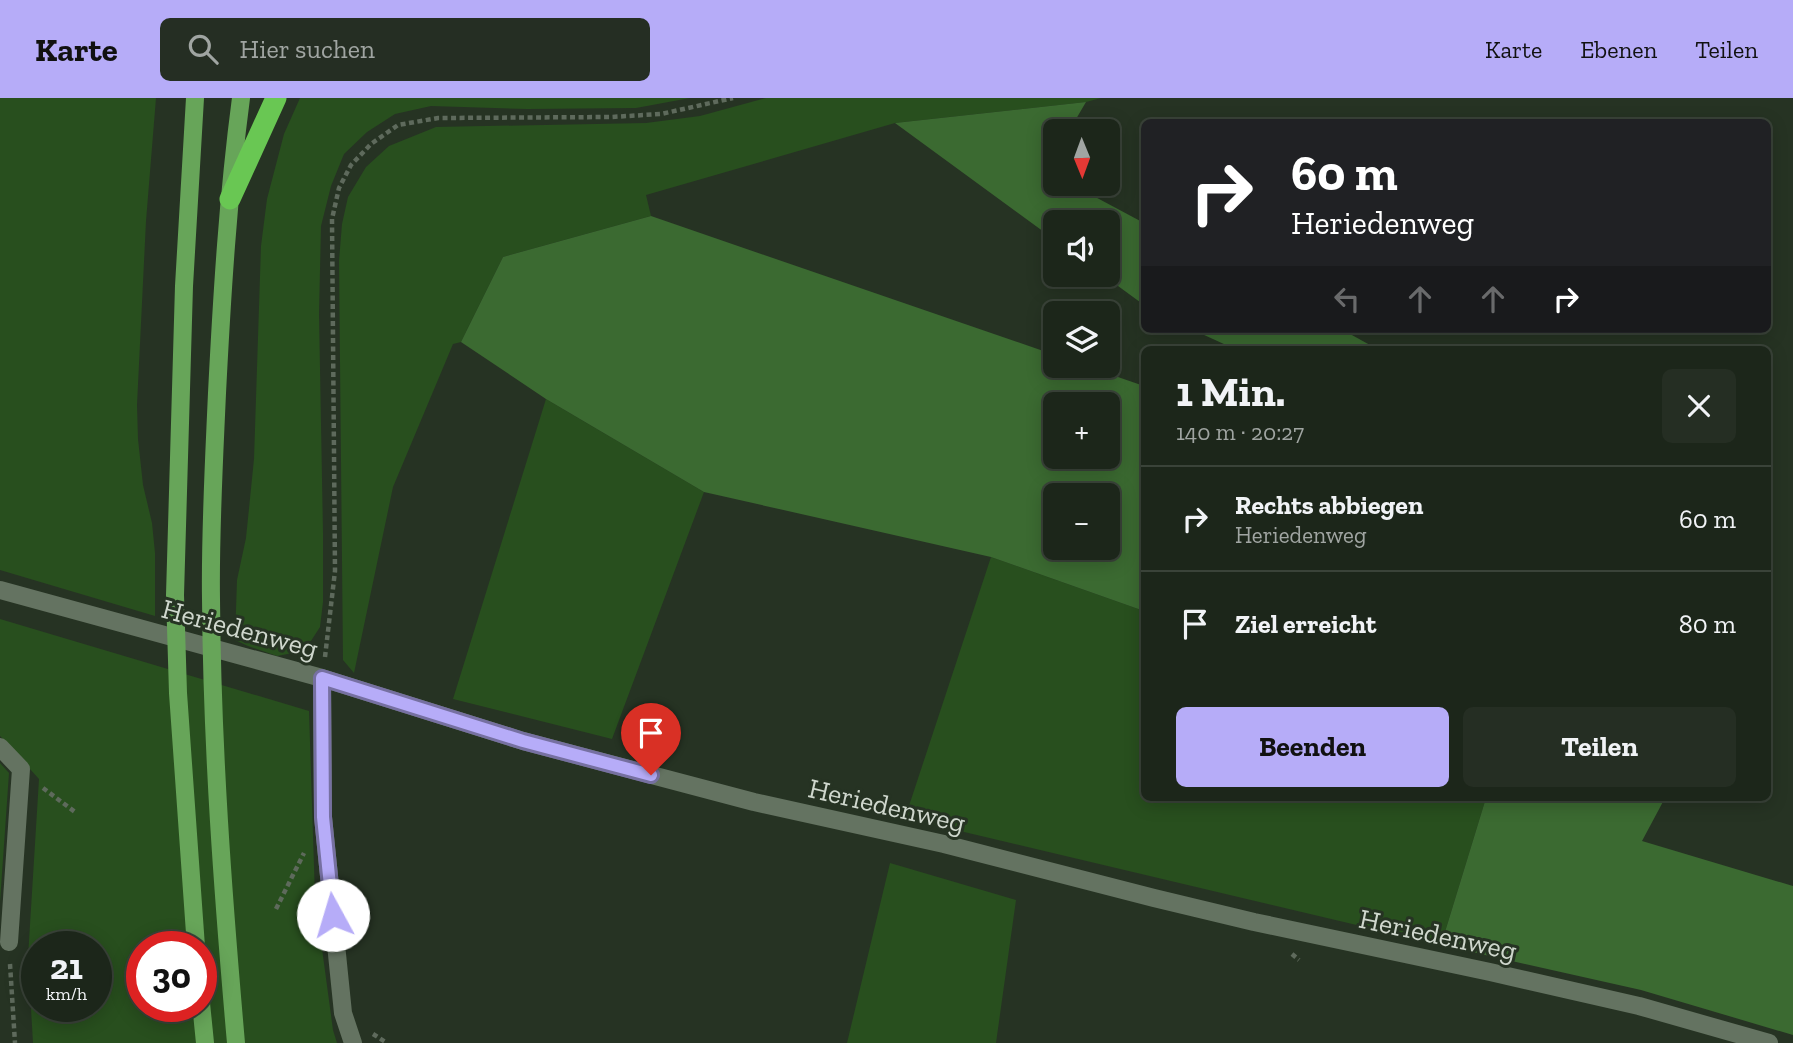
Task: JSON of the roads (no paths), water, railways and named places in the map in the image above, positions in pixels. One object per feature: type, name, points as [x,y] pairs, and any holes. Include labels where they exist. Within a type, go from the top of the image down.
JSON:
[{"type":"highway","points":[[230,199],[276,98]]},
{"type":"main road","points":[[195,98],[184,286],[175,595],[178,693],[195,931]]},
{"type":"main road","points":[[236,1043],[222,880],[211,599],[212,495],[219,346],[230,199],[242,98]]},
{"type":"main road","points":[[203,1022],[205,1043]]},
{"type":"street","name":"Heriedenweg","points":[[0,590],[322,678],[523,741],[754,802],[944,844],[1254,922],[1639,1006],[1769,1043]]},
{"type":"street","points":[[322,678],[323,817],[343,1013],[352,1043]]},
{"type":"street","points":[[0,747],[21,769],[9,942]]}]
